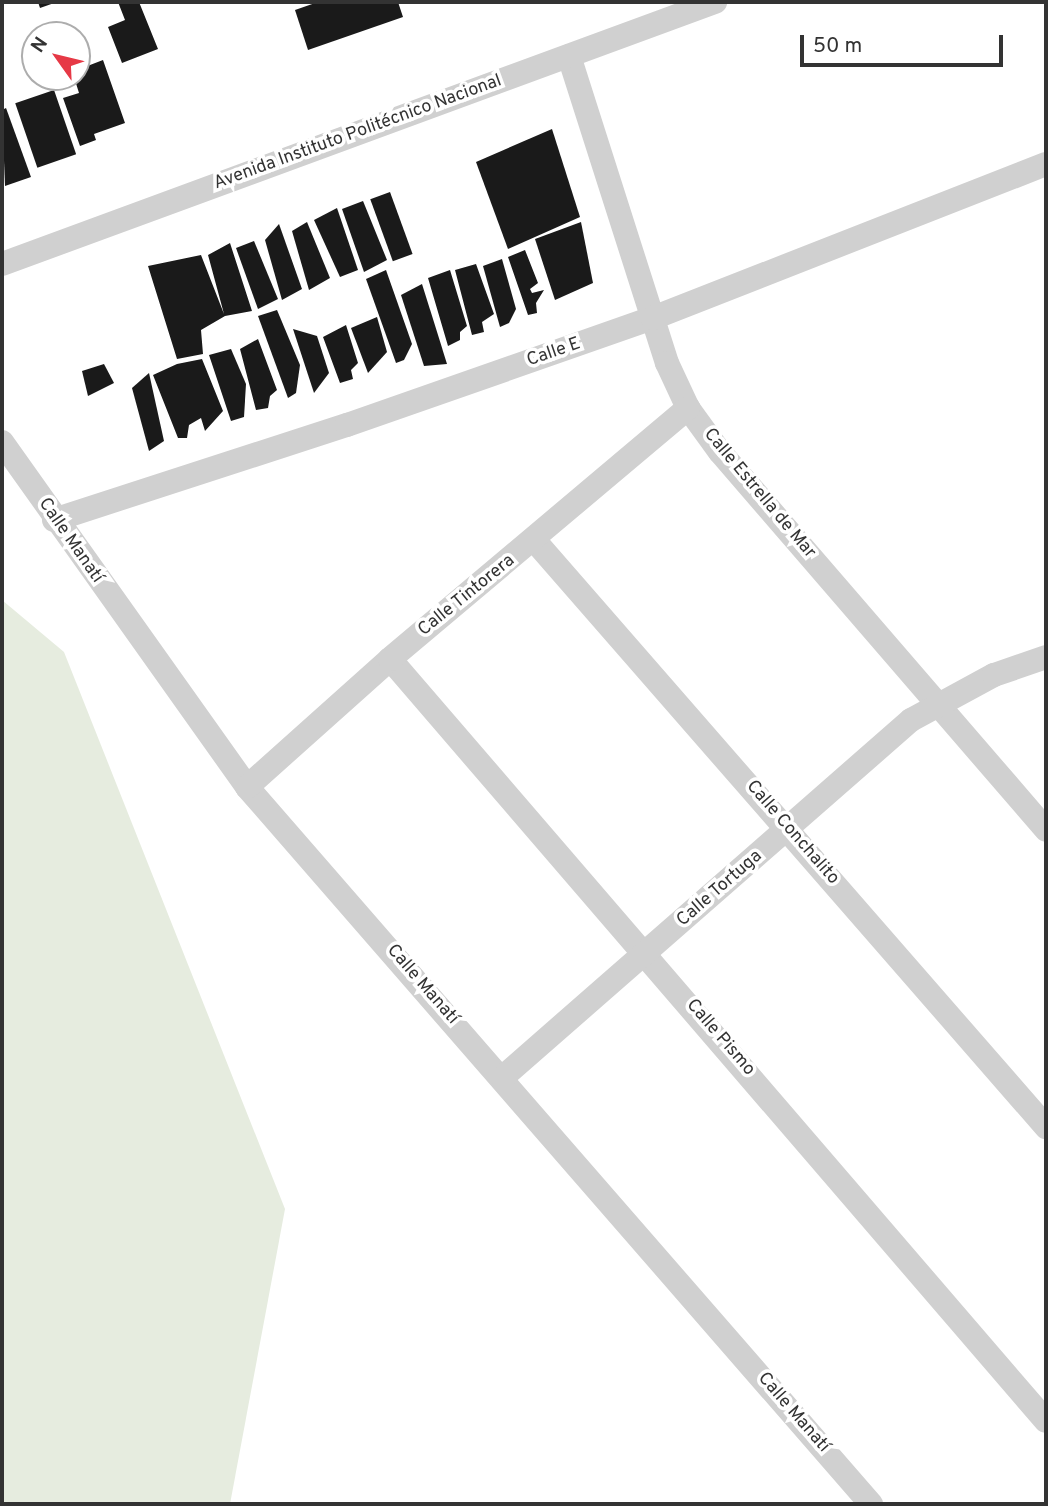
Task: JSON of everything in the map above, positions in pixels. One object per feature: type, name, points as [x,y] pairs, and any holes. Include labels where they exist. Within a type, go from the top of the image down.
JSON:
[{"type":"street","name":"Avenida Instituto Politécnico Nacional","points":[[2,264],[715,2]]},
{"type":"street","name":"Calle Estrella de Mar","points":[[569,56],[653,317],[688,408],[720,453],[1046,830]]},
{"type":"street","name":"Calle E","points":[[54,520],[347,425],[653,317],[1046,164]]},
{"type":"street","name":"Calle Tintorera","points":[[247,787],[390,659],[535,541],[688,408]]},
{"type":"street","name":"Calle Manatí","points":[[2,442],[54,520],[247,787],[503,1077],[872,1504]]},
{"type":"street","name":"Calle Conchalito","points":[[535,541],[789,828],[1046,1127]]},
{"type":"street","name":"Calle Tortuga","points":[[503,1077],[894,734],[938,703],[994,675],[1046,657]]},
{"type":"street","name":"Calle Pismo","points":[[390,659],[647,953],[1046,1421]]},
{"type":"shaded area","points":[[2,600],[64,652],[285,1209],[230,1504],[2,1504]]},
{"type":"building","points":[[38,2],[57,2],[40,8]]},
{"type":"building","points":[[118,2],[139,2],[158,49],[122,63],[108,27],[125,20]]},
{"type":"building","points":[[318,2],[398,2],[403,17],[308,50],[295,10]]},
{"type":"building","points":[[103,60],[125,123],[94,134],[96,140],[80,146],[63,98],[78,91],[91,91],[91,65]]},
{"type":"building","points":[[54,91],[76,154],[37,168],[15,103]]},
{"type":"building","points":[[6,108],[31,177],[5,186],[2,110]]},
{"type":"building","points":[[552,129],[580,217],[508,249],[476,162]]},
{"type":"building","points":[[390,192],[413,254],[393,261],[370,199]]},
{"type":"building","points":[[363,201],[387,260],[364,272],[342,209]]},
{"type":"building","points":[[337,208],[358,270],[340,277],[314,220]]},
{"type":"building","points":[[307,222],[330,278],[309,290],[292,231]]},
{"type":"building","points":[[581,222],[593,283],[555,300],[535,239]]},
{"type":"building","points":[[279,224],[302,289],[282,300],[265,240]]},
{"type":"building","points":[[254,241],[278,299],[258,309],[236,248]]},
{"type":"building","points":[[230,243],[252,311],[225,316],[201,330],[203,354],[177,359],[148,266],[201,255],[224,314],[208,255]]},
{"type":"building","points":[[525,250],[538,283],[530,289],[532,293],[544,290],[536,303],[537,313],[528,315],[508,257]]},
{"type":"building","points":[[502,259],[516,309],[509,323],[500,327],[483,266]]},
{"type":"building","points":[[476,264],[494,314],[482,322],[484,332],[472,335],[455,270]]},
{"type":"building","points":[[386,270],[412,344],[404,360],[396,363],[366,279]]},
{"type":"building","points":[[450,270],[467,326],[460,332],[460,340],[448,346],[428,278]]},
{"type":"building","points":[[422,284],[447,364],[424,366],[401,295]]},
{"type":"building","points":[[277,310],[300,365],[296,393],[288,398],[258,316]]},
{"type":"building","points":[[377,317],[387,352],[368,373],[351,328]]},
{"type":"building","points":[[346,325],[358,363],[351,370],[353,379],[340,383],[323,337]]},
{"type":"building","points":[[293,329],[317,336],[329,373],[314,393]]},
{"type":"building","points":[[258,339],[277,390],[270,396],[268,408],[256,410],[240,349]]},
{"type":"building","points":[[231,349],[246,384],[244,417],[231,421],[209,355]]},
{"type":"building","points":[[202,359],[223,411],[205,431],[201,418],[189,425],[187,438],[178,438],[153,375],[177,364]]},
{"type":"building","points":[[104,364],[114,383],[88,396],[82,371]]},
{"type":"building","points":[[149,373],[164,441],[149,451],[132,388]]}]
